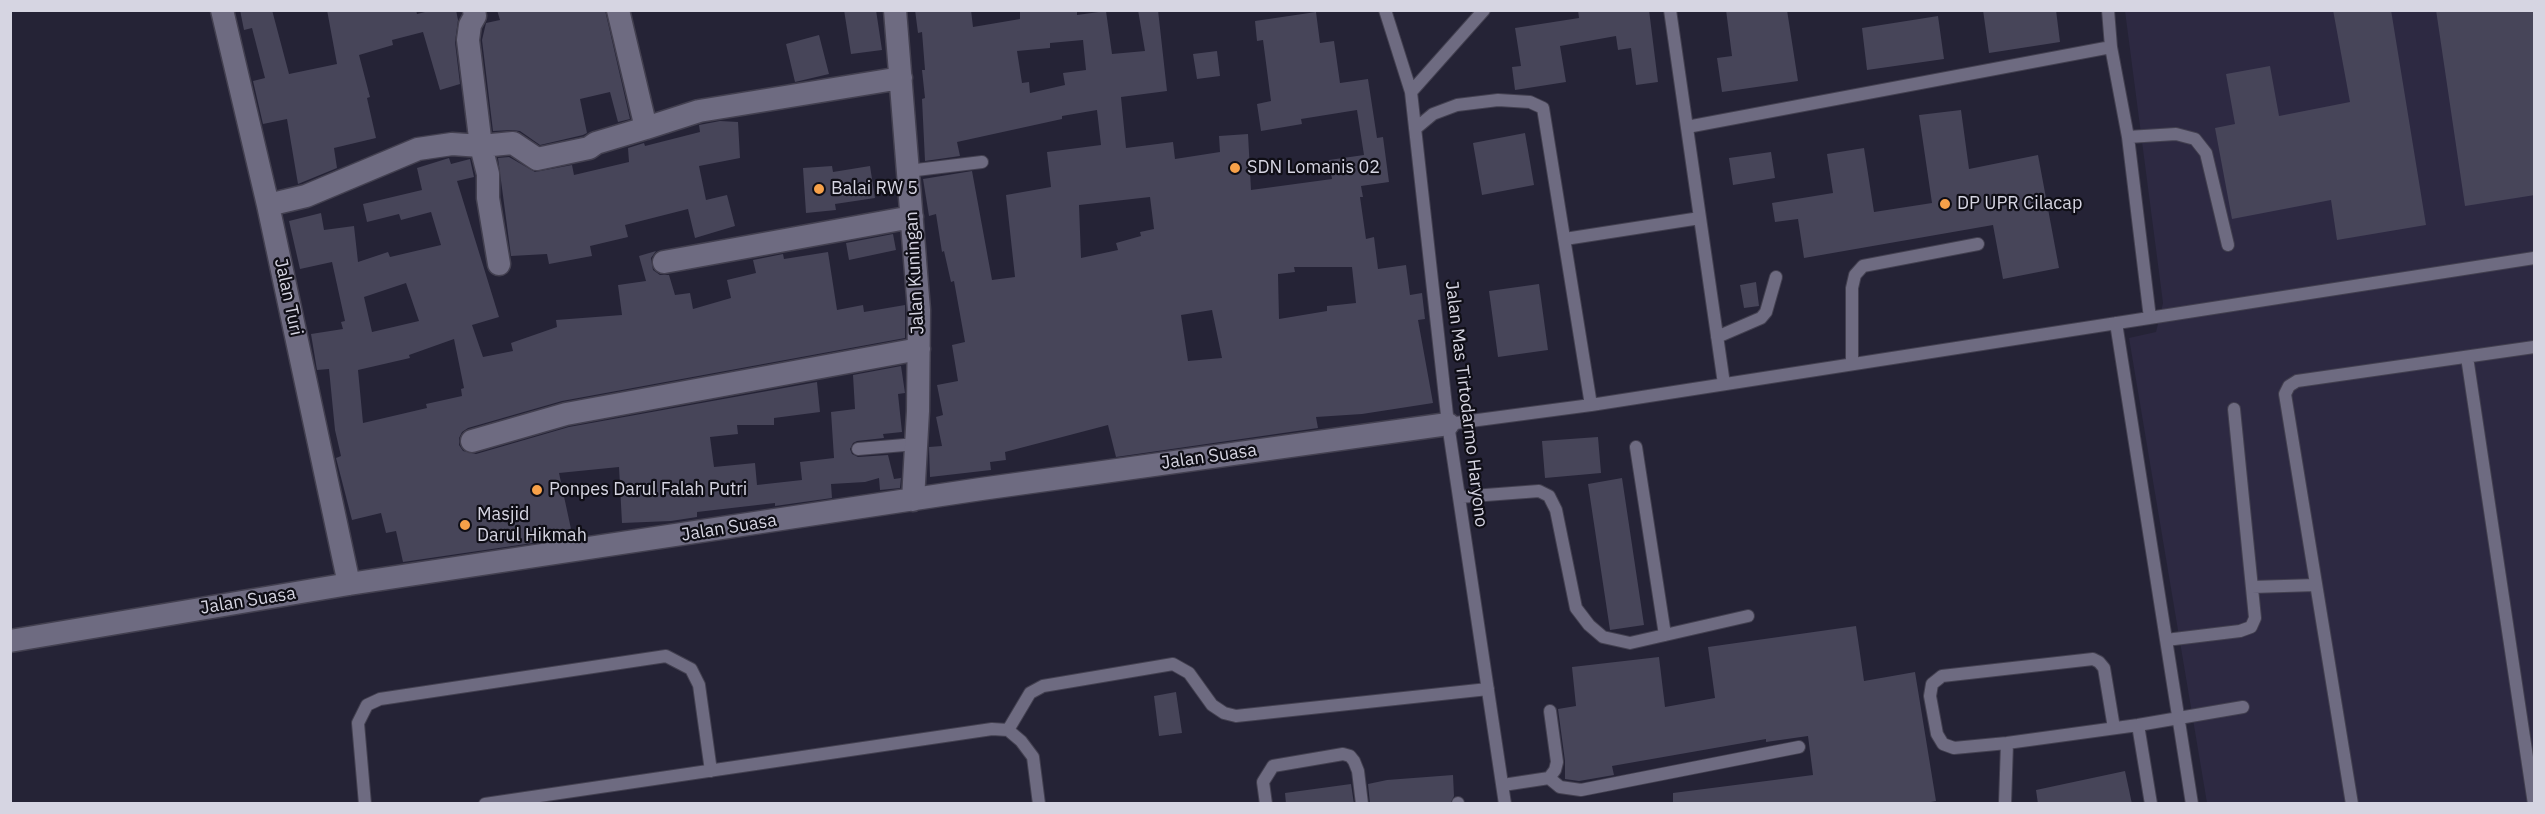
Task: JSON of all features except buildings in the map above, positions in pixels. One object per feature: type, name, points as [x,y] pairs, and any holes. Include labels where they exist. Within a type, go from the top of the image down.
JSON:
[{"type":"street","name":"Jalan Turi","points":[[222,10],[268,205],[350,584]]},
{"type":"street","points":[[474,10],[475,16],[470,25],[468,40],[481,146],[488,174],[488,198],[499,264]]},
{"type":"street","points":[[618,10],[646,128]]},
{"type":"street","name":"Jalan Kuningan","points":[[895,10],[919,310],[913,500]]},
{"type":"street","points":[[268,205],[306,196],[333,186],[418,149],[452,144],[481,146],[513,143],[537,159],[589,148],[596,143],[699,111],[901,78]]},
{"type":"street","points":[[664,262],[912,217]]},
{"type":"street","points":[[472,441],[566,414],[919,349]]},
{"type":"street","name":"Jalan Suasa","points":[[10,641],[350,584],[913,500],[1448,424]]},
{"type":"lane","name":"Jalan Mas Tirtodarmo Haryono","points":[[1385,10],[1411,92],[1448,424],[1505,804]]},
{"type":"lane","points":[[1411,92],[1484,10]]},
{"type":"lane","points":[[1670,10],[1724,384]]},
{"type":"lane","points":[[2108,10],[2111,47],[2128,137],[2150,318]]},
{"type":"lane","points":[[1687,127],[2111,47]]},
{"type":"lane","points":[[1414,129],[1433,114],[1457,105],[1498,100],[1530,102],[1543,108],[1591,405]]},
{"type":"lane","points":[[2128,137],[2176,134],[2195,139],[2206,153],[2228,245]]},
{"type":"lane","points":[[908,171],[982,162]]},
{"type":"lane","points":[[1565,239],[1700,218]]},
{"type":"lane","points":[[1852,364],[1852,288],[1855,275],[1863,266],[1978,244]]},
{"type":"lane","points":[[1448,424],[1591,405],[2535,258]]},
{"type":"lane","points":[[1717,337],[1761,318],[1766,312],[1776,277]]},
{"type":"lane","points":[[2116,323],[2192,804]]},
{"type":"lane","points":[[2352,804],[2285,394],[2289,386],[2296,381],[2535,347]]},
{"type":"lane","points":[[2468,357],[2534,804]]},
{"type":"lane","points":[[2166,640],[2240,631],[2250,627],[2255,618],[2234,409]]},
{"type":"lane","points":[[858,449],[916,444]]},
{"type":"lane","points":[[1636,447],[1665,635]]},
{"type":"lane","points":[[1459,496],[1539,490],[1550,496],[1556,510],[1576,608],[1589,625],[1603,637],[1630,643],[1748,616]]},
{"type":"lane","points":[[2252,587],[2316,585]]},
{"type":"lane","points":[[365,804],[358,723],[367,705],[380,699],[666,656],[680,661],[691,669],[699,685],[711,771]]},
{"type":"lane","points":[[2114,728],[2104,668],[2092,659],[1942,676],[1932,684],[1930,696],[1937,734],[1943,744],[1954,748],[2007,743],[2138,725],[2243,707]]},
{"type":"lane","points":[[1008,730],[1030,693],[1043,686],[1173,664],[1189,673],[1212,705],[1224,713],[1236,716],[1488,688]]},
{"type":"lane","points":[[1503,785],[1549,778],[1555,770],[1557,762],[1550,711]]},
{"type":"lane","points":[[2138,725],[2151,804]]},
{"type":"lane","points":[[485,804],[992,729],[1008,730],[1022,741],[1033,757],[1039,804]]},
{"type":"lane","points":[[2005,804],[2007,743]]},
{"type":"lane","points":[[1549,778],[1560,788],[1581,790],[1799,747]]},
{"type":"lane","points":[[1266,804],[1263,782],[1273,766],[1343,754],[1350,756],[1358,771],[1362,804]]},
{"type":"shaded area","points":[[2125,11],[2534,11],[2534,803],[2207,803],[2129,338],[2156,332],[2163,303]]},
{"type":"place","name":"SDN Lomanis 02","points":[[1235,168]]},
{"type":"place","name":"Balai RW 5","points":[[819,189]]},
{"type":"place","name":"DP UPR Cilacap","points":[[1945,204]]},
{"type":"place","name":"Ponpes Darul Falah Putri","points":[[537,490]]},
{"type":"place","name":"Masjid Darul Hikmah","points":[[465,525]]}]
